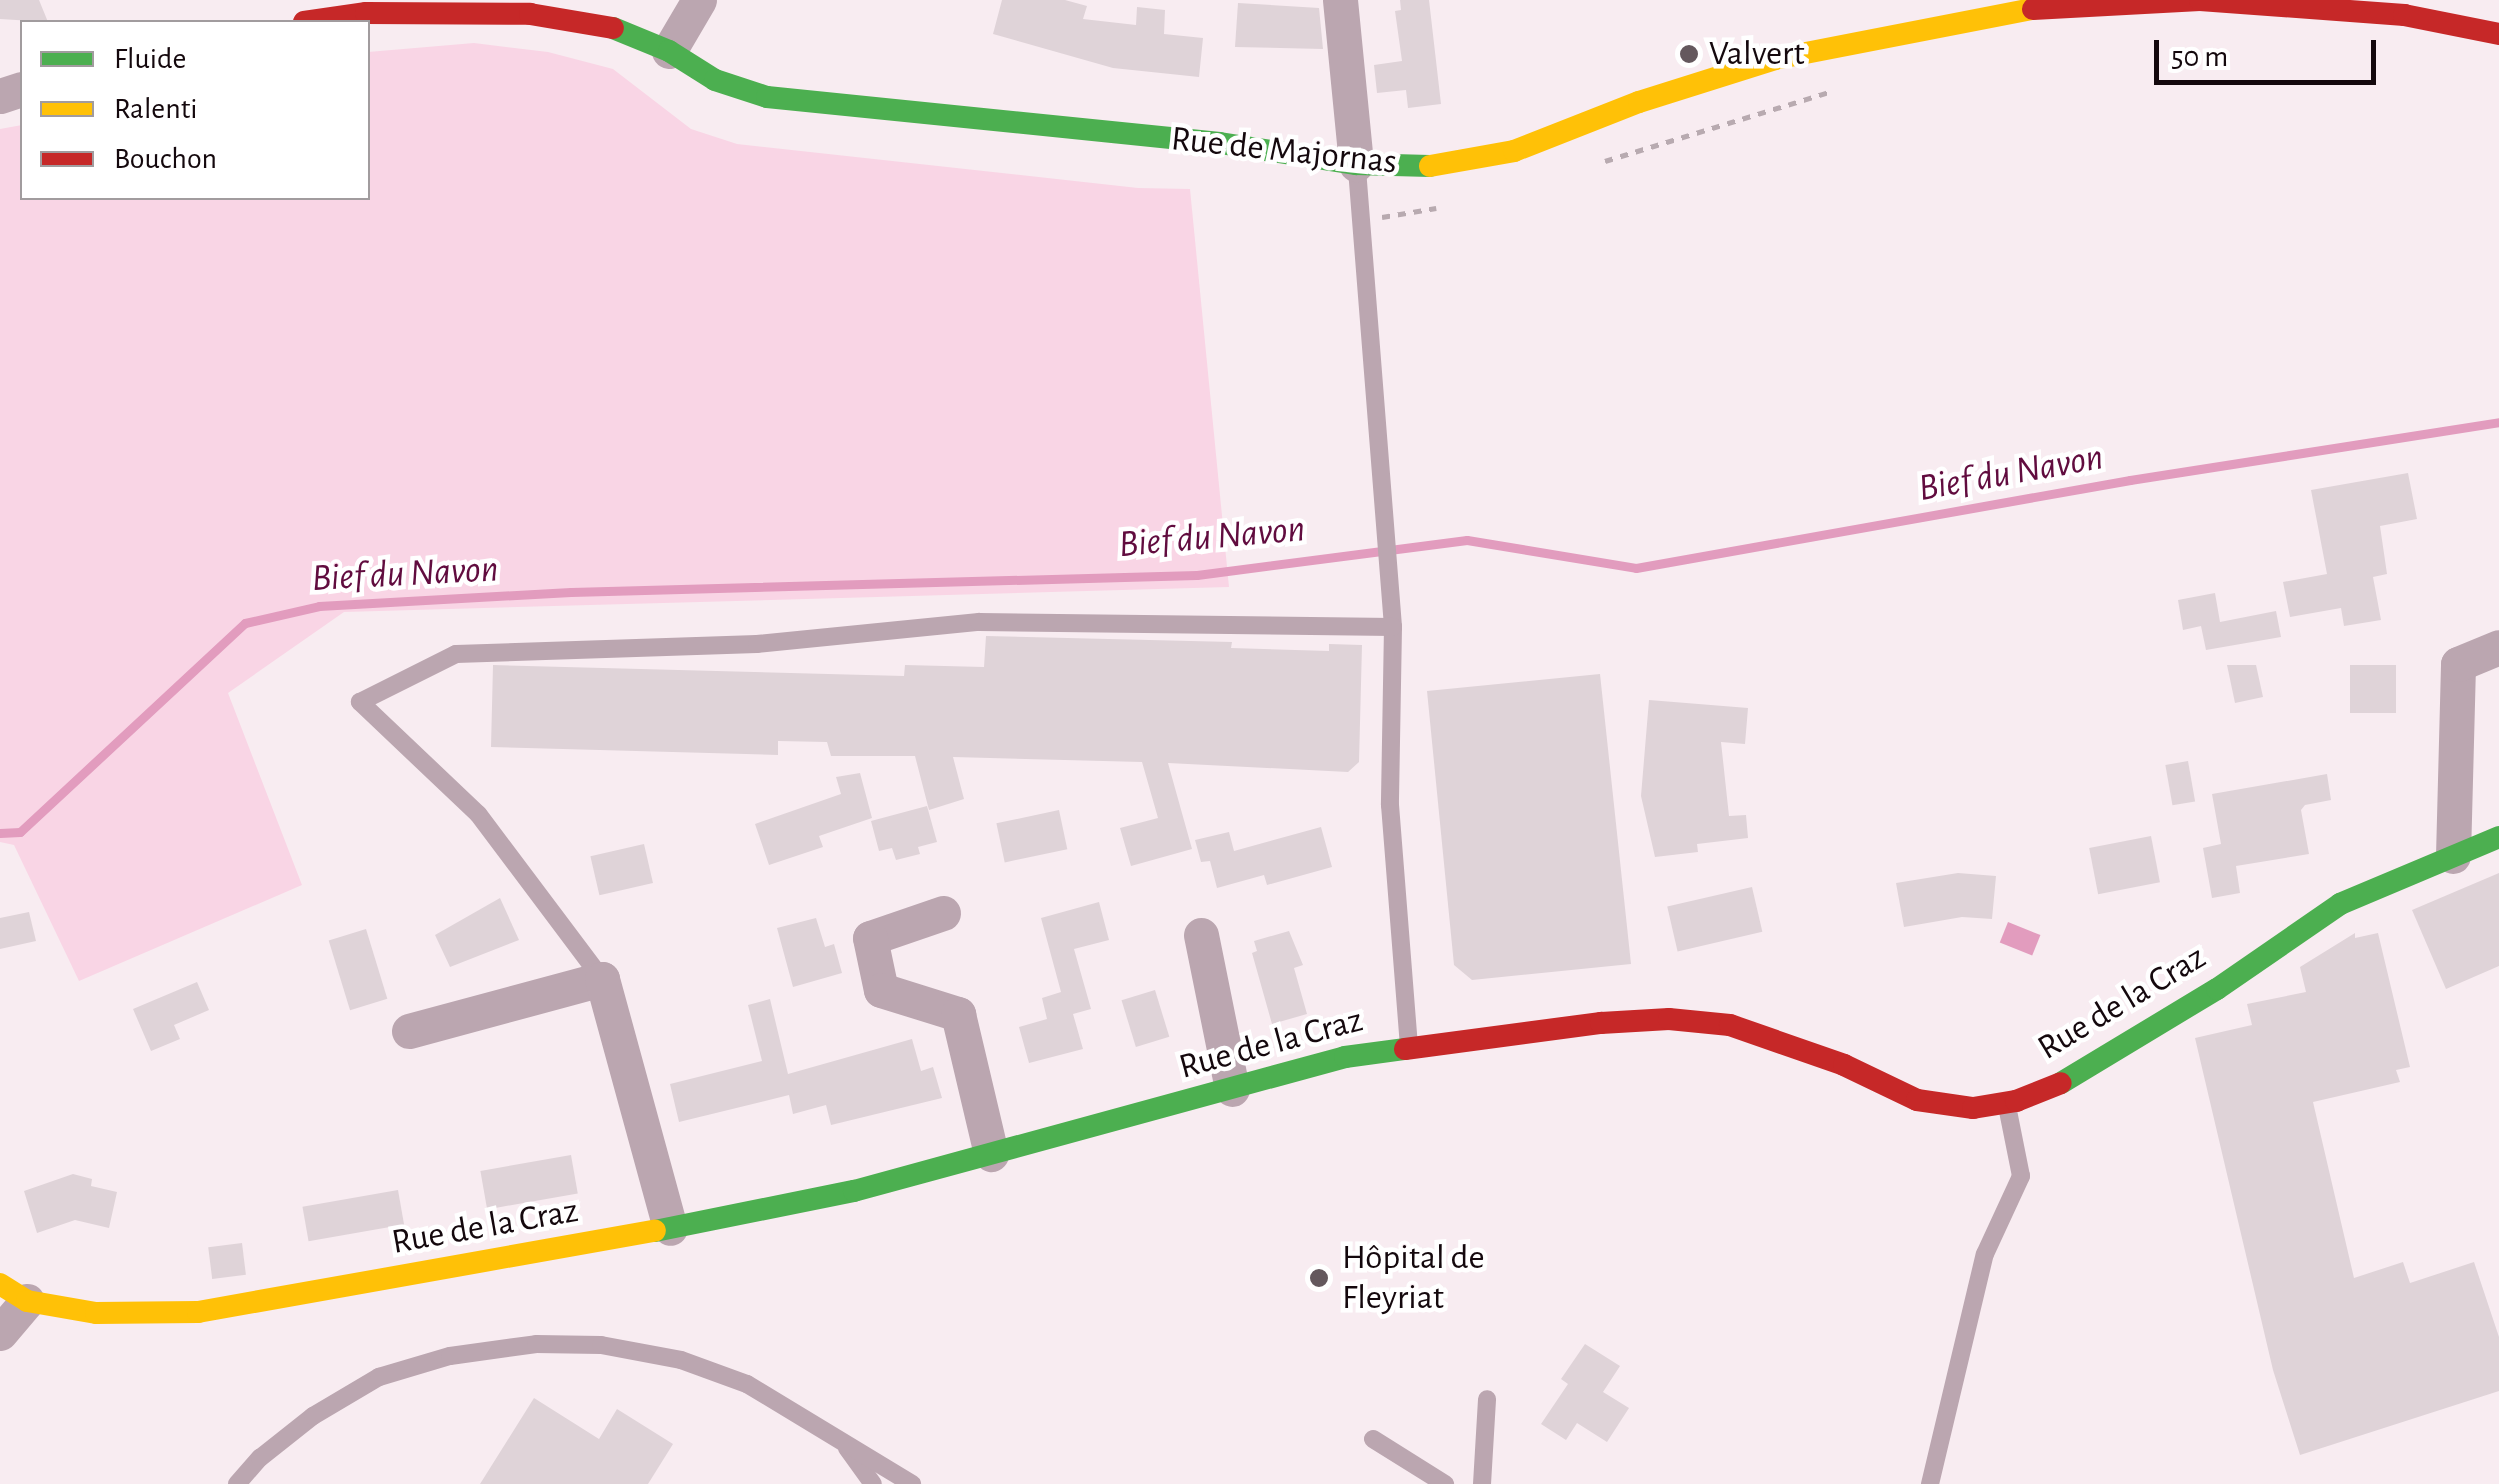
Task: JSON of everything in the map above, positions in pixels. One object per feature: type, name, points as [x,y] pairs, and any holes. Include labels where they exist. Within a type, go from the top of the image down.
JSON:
[{"type":"street","points":[[669,51],[699,0]]},
{"type":"street","points":[[1340,0],[1356,164]]},
{"type":"street","name":"Rue de Majornas","points":[[318,20],[366,13],[530,14],[618,29],[669,51],[714,80],[767,97],[1220,143],[1356,164],[1431,166],[1514,150],[1638,102],[1775,58],[2038,4],[2200,0],[2404,15],[2499,34]]},
{"type":"street","points":[[2453,856],[2458,664],[2499,647]]},
{"type":"street","name":"Rue de la Craz","points":[[13,1292],[96,1313],[198,1312],[670,1228],[854,1190],[1345,1056],[1668,1018],[1730,1024],[1785,1042],[1917,1100],[1973,1108],[2006,1102],[2072,1078],[2216,989],[2340,904],[2499,836]]},
{"type":"street","points":[[944,912],[870,938],[881,990],[958,1014],[991,1154]]},
{"type":"street","points":[[1202,936],[1232,1089]]},
{"type":"street","points":[[409,1031],[602,979],[670,1228]]},
{"type":"street","points":[[0,1334],[13,1292]]},
{"type":"lane","points":[[1356,164],[1393,627],[1390,804],[1408,1047]]},
{"type":"lane","points":[[602,979],[478,814],[360,702],[456,654],[757,644],[979,622],[1393,627]]},
{"type":"lane","points":[[1930,1484],[1985,1254],[2022,1176],[2006,1102]]},
{"type":"lane","points":[[238,1484],[260,1458],[313,1416],[379,1378],[450,1356],[536,1344],[601,1346],[681,1360],[747,1384],[912,1484]]},
{"type":"lane","points":[[1482,1484],[1486,1399]]},
{"type":"lane","points":[[839,1437],[873,1484]]},
{"type":"lane","points":[[1373,1438],[1445,1484]]},
{"type":"path","points":[[1589,167],[1843,88]]},
{"type":"path","points":[[1360,211],[1385,217],[1446,206]]},
{"type":"shaded area","points":[[474,43],[548,52],[613,69],[691,129],[737,144],[1138,188],[1190,189],[1229,587],[344,612],[228,693],[302,885],[79,981],[14,845],[0,842],[0,129],[20,125],[20,200],[370,200],[370,52]]},
{"type":"shaded area","points":[[2008,922],[2040,935],[2032,956],[2000,942]]},
{"type":"building","points":[[0,0],[39,0],[47,20],[20,20],[0,19]]},
{"type":"building","points":[[1002,0],[1065,0],[1087,6],[1083,19],[1136,25],[1137,7],[1165,10],[1164,34],[1203,38],[1199,77],[1113,68],[993,34]]},
{"type":"building","points":[[1400,0],[1429,0],[1441,104],[1408,108],[1406,90],[1377,93],[1374,65],[1402,61],[1395,11],[1401,10]]},
{"type":"building","points":[[1238,3],[1319,8],[1323,49],[1235,47]]},
{"type":"building","points":[[2408,473],[2417,519],[2380,526],[2387,574],[2373,577],[2381,620],[2344,626],[2341,608],[2290,617],[2283,582],[2327,574],[2311,490]]},
{"type":"building","points":[[2215,593],[2220,622],[2276,611],[2281,637],[2206,650],[2201,626],[2183,630],[2178,600]]},
{"type":"building","points":[[986,636],[1232,642],[1231,648],[1329,651],[1329,644],[1362,645],[1359,762],[1348,772],[1168,763],[1192,849],[1131,866],[1120,828],[1158,818],[1142,762],[953,757],[964,799],[929,810],[915,756],[831,756],[827,742],[778,741],[778,755],[491,747],[493,665],[904,676],[905,665],[984,667]]},
{"type":"building","points":[[2227,665],[2256,665],[2263,697],[2235,703]]},
{"type":"building","points":[[2350,665],[2396,665],[2396,713],[2350,713]]},
{"type":"building","points":[[1600,674],[1631,964],[1472,980],[1454,965],[1427,691]]},
{"type":"building","points":[[1649,700],[1748,708],[1745,744],[1721,742],[1729,816],[1746,815],[1748,838],[1697,844],[1698,852],[1655,857],[1641,796]]},
{"type":"building","points":[[2188,761],[2195,801],[2172,805],[2165,765]]},
{"type":"building","points":[[860,773],[872,818],[819,836],[823,847],[769,865],[755,824],[841,794],[836,777]]},
{"type":"building","points":[[2327,774],[2331,800],[2305,805],[2301,810],[2309,854],[2236,866],[2240,893],[2212,898],[2203,848],[2221,844],[2212,794]]},
{"type":"building","points":[[927,806],[937,842],[918,847],[920,854],[896,860],[892,848],[879,851],[871,821]]},
{"type":"building","points":[[1059,810],[1067,849],[1005,862],[996,823]]},
{"type":"building","points":[[1321,827],[1332,867],[1267,885],[1264,875],[1217,888],[1210,861],[1201,862],[1195,840],[1229,832],[1234,851]]},
{"type":"building","points":[[2151,836],[2160,882],[2098,894],[2089,848]]},
{"type":"building","points":[[644,844],[653,883],[599,895],[590,856]]},
{"type":"building","points":[[1958,873],[1996,876],[1992,919],[1962,917],[1904,927],[1896,883]]},
{"type":"building","points":[[2499,873],[2499,966],[2446,989],[2412,910]]},
{"type":"building","points":[[1752,887],[1762,932],[1678,951],[1667,907]]},
{"type":"building","points":[[500,898],[519,940],[450,967],[435,935]]},
{"type":"building","points":[[1099,902],[1109,940],[1074,949],[1091,1009],[1073,1014],[1083,1049],[1029,1063],[1019,1027],[1047,1019],[1042,998],[1061,992],[1041,918]]},
{"type":"building","points":[[29,912],[36,941],[0,949],[0,918]]},
{"type":"building","points":[[816,918],[825,947],[834,944],[842,973],[793,987],[777,928]]},
{"type":"building","points":[[366,929],[387,999],[350,1010],[329,940]]},
{"type":"building","points":[[1289,931],[1303,965],[1294,968],[1307,1014],[1272,1024],[1252,953],[1257,951],[1254,941]]},
{"type":"building","points":[[2355,933],[2355,938],[2378,933],[2410,1067],[2396,1070],[2400,1082],[2313,1102],[2354,1278],[2403,1262],[2410,1283],[2474,1262],[2499,1337],[2499,1391],[2300,1455],[2273,1370],[2195,1038],[2252,1025],[2247,1004],[2306,992],[2300,967]]},
{"type":"building","points":[[197,982],[209,1010],[174,1025],[180,1039],[151,1051],[133,1009]]},
{"type":"building","points":[[1155,990],[1169,1037],[1136,1047],[1122,1000]]},
{"type":"building","points":[[770,999],[788,1074],[912,1039],[921,1071],[933,1067],[942,1098],[831,1125],[826,1105],[793,1114],[789,1095],[679,1122],[670,1084],[762,1061],[748,1005]]},
{"type":"building","points":[[571,1155],[578,1193],[487,1209],[480,1171]]},
{"type":"building","points":[[73,1174],[92,1179],[91,1186],[117,1192],[109,1228],[75,1220],[37,1233],[24,1191]]},
{"type":"building","points":[[398,1190],[404,1224],[309,1241],[302,1207]]},
{"type":"building","points":[[242,1243],[246,1275],[212,1279],[208,1247]]},
{"type":"building","points":[[1585,1344],[1620,1366],[1603,1392],[1629,1408],[1607,1442],[1577,1423],[1566,1440],[1541,1424],[1568,1384],[1561,1379]]},
{"type":"building","points":[[534,1398],[599,1439],[617,1409],[673,1444],[648,1484],[480,1484]]},
{"type":"waterway","name":"Bief du Navon","points":[[0,833],[20,832],[245,623],[319,606],[571,592],[1197,575],[1467,540],[1636,568],[2130,480],[2499,422]]},
{"type":"traffic: fast","points":[[613,28],[669,51],[715,80],[767,97],[1220,143],[1356,164],[1430,166]]},
{"type":"traffic: fast","points":[[2061,1083],[2217,989],[2340,904],[2499,837]]},
{"type":"traffic: fast","points":[[655,1231],[854,1191],[1345,1057],[1405,1049]]},
{"type":"traffic: slow","points":[[1430,166],[1514,151],[1639,102],[1775,59],[2033,9]]},
{"type":"traffic: slow","points":[[0,1284],[27,1301],[96,1313],[198,1312],[655,1231]]},
{"type":"traffic: jam","points":[[2033,9],[2200,0],[2404,15],[2499,34]]},
{"type":"traffic: jam","points":[[318,20],[366,13],[530,14],[613,28]]},
{"type":"traffic: jam","points":[[1405,1049],[1601,1023],[1669,1019],[1730,1025],[1844,1065],[1917,1100],[1973,1108],[2016,1101],[2061,1083]]},
{"type":"place","name":"Valvert","points":[[1689,54]]},
{"type":"place","name":"Hôpital de Fleyriat","points":[[1319,1278]]}]
